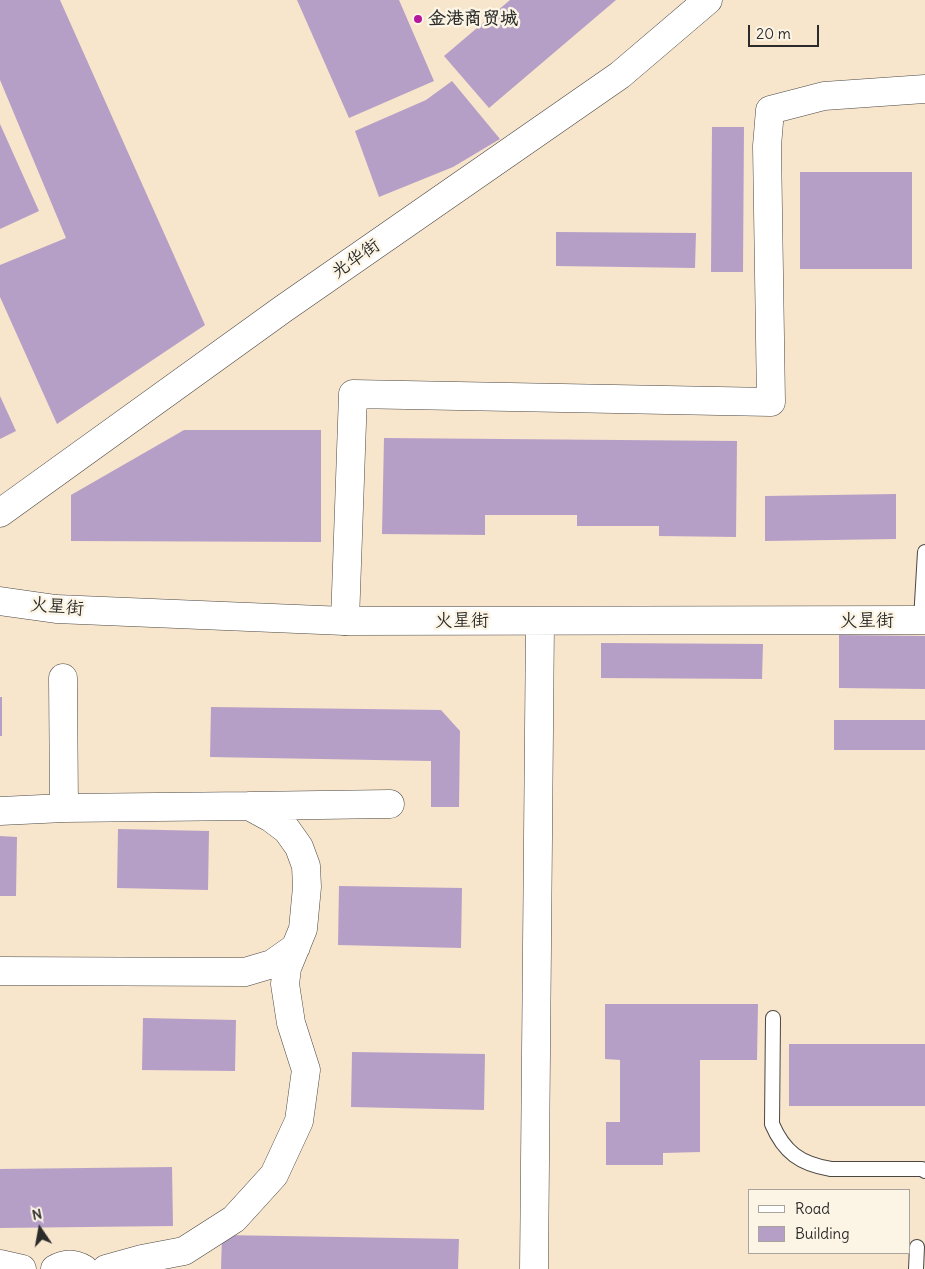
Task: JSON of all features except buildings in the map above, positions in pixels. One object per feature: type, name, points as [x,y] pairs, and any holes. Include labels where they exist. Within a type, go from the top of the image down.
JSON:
[{"type":"street","name":"光华街","points":[[0,512],[283,309],[620,75],[708,0]]},
{"type":"street","points":[[345,621],[353,394],[771,402],[767,146],[770,110],[824,96],[925,89]]},
{"type":"street","name":"火星街","points":[[0,601],[56,609],[345,621],[923,620]]},
{"type":"street","points":[[534,1269],[540,622]]},
{"type":"street","points":[[63,678],[64,808]]},
{"type":"street","points":[[0,811],[64,808],[390,804]]},
{"type":"street","points":[[106,1269],[142,1259],[184,1251],[234,1219],[274,1175],[299,1121],[306,1070],[291,1023],[285,984],[288,968],[303,929],[307,886],[306,866],[299,847],[287,830],[249,806]]},
{"type":"street","points":[[0,971],[245,972],[272,964],[296,947]]},
{"type":"street","points":[[0,1264],[22,1269]]},
{"type":"street","points":[[55,1269],[61,1265],[69,1264],[84,1269]]},
{"type":"lane","points":[[923,620],[925,552]]},
{"type":"lane","points":[[773,1018],[772,1124],[778,1138],[787,1150],[802,1160],[819,1167],[831,1169],[922,1169],[925,1172]]},
{"type":"lane","points":[[916,1269],[917,1247]]},
{"type":"place","name":"金港商贸城","points":[[418,19]]}]
